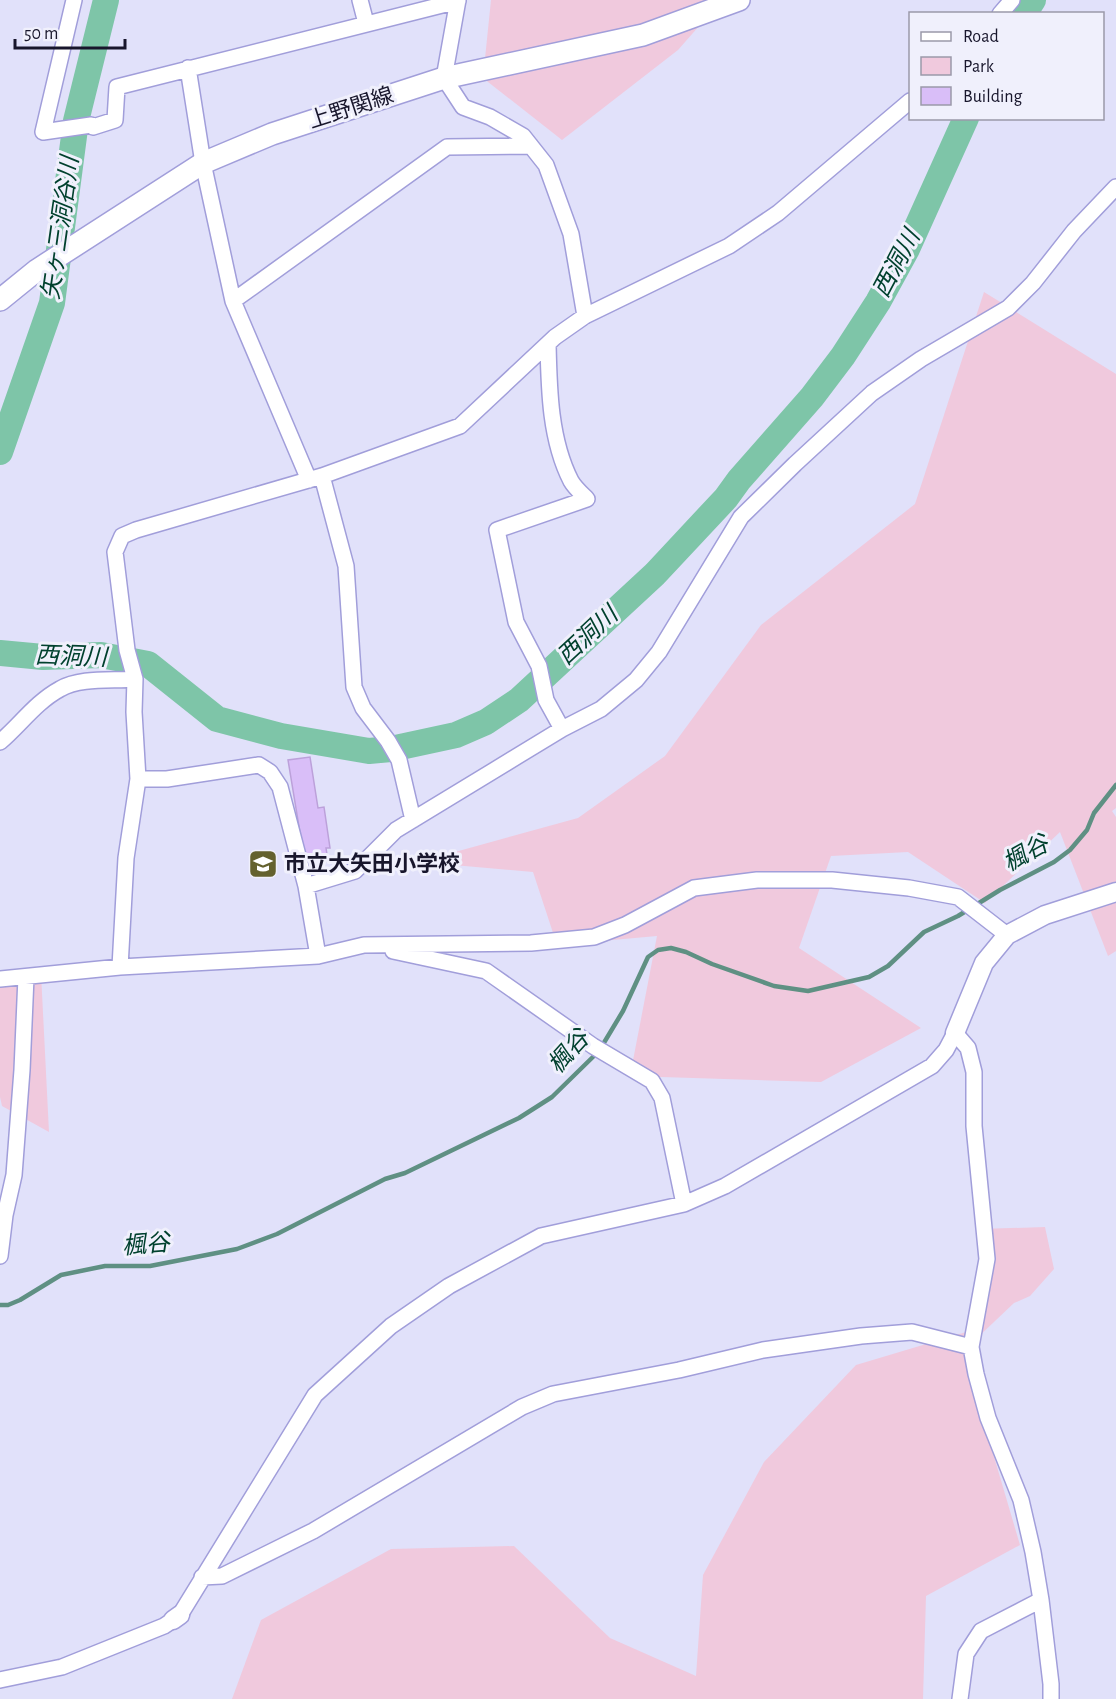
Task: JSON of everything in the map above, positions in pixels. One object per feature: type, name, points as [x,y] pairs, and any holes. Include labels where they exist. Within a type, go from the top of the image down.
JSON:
[{"type":"main road","name":"上野関線","points":[[0,300],[37,270],[203,164],[272,134],[444,78],[643,34],[739,0]]},
{"type":"street","points":[[74,0],[44,132],[91,125],[93,127],[115,120],[117,87],[458,0],[444,78],[463,107],[490,117],[523,136],[546,165],[571,234],[585,316]]},
{"type":"street","points":[[360,0],[366,23]]},
{"type":"street","points":[[1002,12],[1012,0]]},
{"type":"street","points":[[188,68],[203,164],[233,301],[315,478],[345,566],[354,687],[363,708],[399,760],[413,820]]},
{"type":"street","points":[[120,967],[126,858],[138,779],[134,712],[135,679],[127,650],[115,552],[122,536],[315,478],[460,426],[548,344],[585,316],[729,246],[778,213],[909,102]]},
{"type":"street","points":[[233,301],[447,147],[531,146]]},
{"type":"street","points":[[306,886],[355,871],[396,830],[562,729],[601,709],[636,680],[659,652],[741,517],[872,393],[921,359],[1008,308],[1033,283],[1074,231],[1116,187]]},
{"type":"street","points":[[548,344],[549,398],[560,450],[572,483],[587,499],[497,530],[516,622],[539,666],[546,700],[562,729]]},
{"type":"street","points":[[1,745],[29,713],[61,688],[80,683],[135,679]]},
{"type":"street","points":[[138,779],[167,779],[259,765],[270,772],[280,787],[306,886],[318,956]]},
{"type":"street","points":[[0,979],[120,967],[318,956],[364,945],[531,943],[594,937],[625,925],[694,888],[757,880],[832,880],[909,888],[958,897],[1007,935]]},
{"type":"street","points":[[0,1680],[62,1667],[164,1626],[177,1617],[315,1395],[391,1326],[449,1286],[541,1236],[684,1204],[725,1186],[932,1066],[946,1050],[955,1033],[984,963],[1007,935],[1045,915],[1116,892]]},
{"type":"street","points":[[364,945],[486,971],[593,1046],[652,1081],[662,1098],[684,1204]]},
{"type":"street","points":[[0,1256],[5,1215],[14,1175],[26,977]]},
{"type":"street","points":[[955,1033],[968,1048],[974,1072],[974,1126],[987,1259],[971,1347],[988,1418],[1021,1500],[1033,1552],[1041,1600],[1051,1699]]},
{"type":"street","points":[[202,1577],[222,1576],[313,1531],[513,1412],[553,1394],[679,1371],[763,1350],[861,1336],[912,1332],[971,1347]]},
{"type":"street","points":[[960,1699],[966,1654],[981,1631],[1041,1600]]},
{"type":"green space","points":[[491,0],[722,0],[678,50],[562,140],[483,78]]},
{"type":"green space","points":[[984,292],[1116,374],[1116,808],[1112,811],[1116,817],[1116,951],[1108,956],[1060,832],[985,903],[908,852],[831,856],[799,948],[921,1028],[821,1082],[630,1076],[657,936],[557,945],[533,872],[419,862],[578,818],[665,756],[761,625],[915,504]]},
{"type":"green space","points":[[41,973],[49,1132],[2,1106],[0,1097],[0,974]]},
{"type":"green space","points":[[1045,1227],[1054,1269],[1030,1296],[1014,1303],[975,1340],[982,1260],[980,1229]]},
{"type":"green space","points":[[973,1330],[970,1375],[1020,1545],[926,1596],[923,1699],[232,1699],[261,1620],[391,1549],[514,1546],[610,1638],[696,1676],[703,1575],[764,1462],[856,1365]]},
{"type":"building","points":[[310,757],[318,808],[324,807],[330,848],[326,848],[328,861],[321,863],[323,872],[307,875],[288,760]]},
{"type":"waterway","name":"矢ヶ三洞谷川","points":[[0,452],[52,303],[76,121],[106,0]]},
{"type":"waterway","name":"西洞川","points":[[1025,12],[1033,0]]},
{"type":"waterway","name":"西洞川","points":[[0,653],[43,657],[101,655],[148,664],[217,719],[281,736],[369,751],[391,749],[456,735],[486,722],[519,700],[655,574],[726,498],[812,397],[843,356],[878,302],[907,249],[965,120]]},
{"type":"waterway","name":"楓谷","points":[[0,1305],[8,1305],[20,1300],[61,1275],[105,1266],[150,1266],[237,1249],[277,1234],[385,1179],[405,1173],[519,1118],[552,1097],[599,1051],[623,1011],[648,957],[658,950],[671,948],[686,952],[712,964],[774,986],[808,991],[869,977],[888,966],[924,932],[958,916],[1000,890],[1054,862],[1070,850],[1087,830],[1094,813],[1116,785]]},
{"type":"place","name":"市立大矢田小学校","points":[[263,864]]}]
